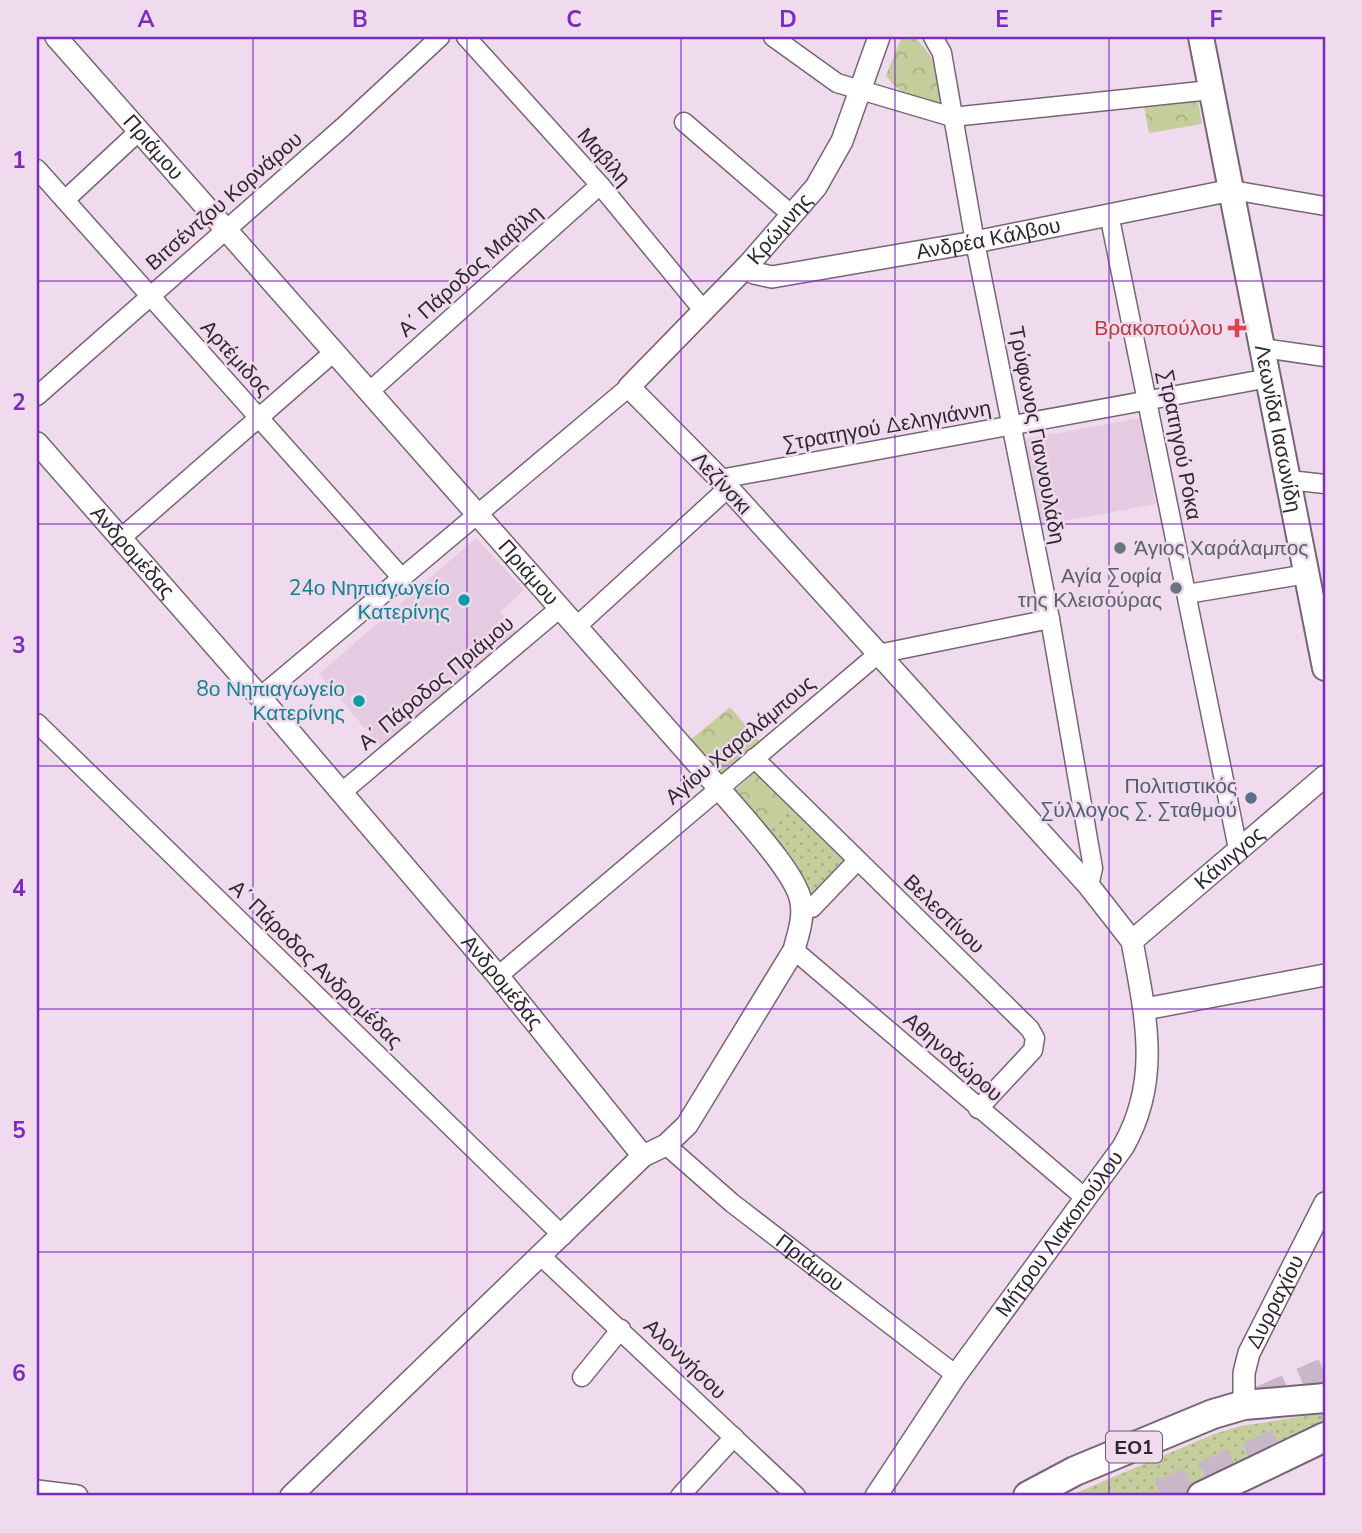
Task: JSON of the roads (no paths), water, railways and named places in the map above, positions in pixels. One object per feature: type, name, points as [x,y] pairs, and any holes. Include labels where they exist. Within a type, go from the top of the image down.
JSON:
[{"type":"main road","name":"Λεωνίδα Ιασωνίδη","points":[[1201,37],[1325,668]]},
{"type":"main road","name":"ΕΟ1","points":[[1028,1496],[1075,1471],[1213,1414],[1244,1405],[1325,1398]]},
{"type":"main road","points":[[1202,1496],[1325,1437]]},
{"type":"street","name":"Πριάμου","points":[[56,37],[718,788],[787,873],[801,898],[802,908]]},
{"type":"street","name":"Βιτσέντζου Κορνάρου","points":[[37,396],[440,37]]},
{"type":"street","name":"Μαβίλη","points":[[466,37],[600,185],[703,310]]},
{"type":"street","points":[[773,37],[817,71],[860,92],[952,117],[1211,90]]},
{"type":"street","name":"Κρώμνης","points":[[629,387],[746,267],[827,170],[842,141],[878,37]]},
{"type":"street","name":"Τρύφωνος Γιαννουλάδη","points":[[933,37],[942,53],[975,242],[1050,620],[1093,869],[1089,886]]},
{"type":"street","points":[[684,122],[792,215]]},
{"type":"street","points":[[65,200],[138,132]]},
{"type":"street","name":"Αρτέμιδος","points":[[37,169],[401,578]]},
{"type":"street","name":"Α΄ Πάροδος Μαβίλη","points":[[370,391],[600,185]]},
{"type":"street","points":[[1232,190],[1325,205]]},
{"type":"street","name":"Ανδρέα Κάλβου","points":[[746,267],[754,273],[772,277],[975,242],[1232,190]]},
{"type":"street","name":"Στρατηγού Ρόκα","points":[[1109,214],[1238,849]]},
{"type":"street","points":[[1263,348],[1325,357]]},
{"type":"street","points":[[121,538],[334,352]]},
{"type":"street","name":"Στρατηγού Δεληγιάννη","points":[[724,483],[1269,377]]},
{"type":"street","points":[[260,697],[629,387]]},
{"type":"street","name":"Λεζίνσκι","points":[[629,387],[724,483],[1089,886],[1132,941]]},
{"type":"street","name":"Ανδρομέδας","points":[[37,443],[260,697],[498,976],[643,1156]]},
{"type":"street","points":[[1289,480],[1325,484]]},
{"type":"street","points":[[577,626],[724,483]]},
{"type":"street","points":[[1187,594],[1307,573]]},
{"type":"street","name":"Α΄ Πάροδος Πριάμου","points":[[341,793],[560,608]]},
{"type":"street","name":"Αγίου Χαραλάμπους","points":[[498,976],[878,654],[1050,620]]},
{"type":"street","name":"Α΄ Πάροδος Ανδρομέδας","points":[[37,723],[563,1236]]},
{"type":"street","name":"Βελεστίνου","points":[[754,758],[1030,1030],[1035,1038],[1033,1050],[978,1109]]},
{"type":"street","name":"Κάνιγγος","points":[[1132,941],[1325,776]]},
{"type":"street","points":[[291,1496],[643,1156],[666,1144],[687,1125],[794,950],[803,917],[802,908],[812,908],[858,861]]},
{"type":"street","name":"Μήτρου Λιακοπούλου","points":[[876,1496],[956,1375],[1084,1197],[1124,1147],[1138,1122],[1145,1097],[1147,1067],[1144,1009],[1132,941]]},
{"type":"street","name":"Αθηνοδώρου","points":[[794,950],[1084,1197]]},
{"type":"street","points":[[1144,1009],[1325,975]]},
{"type":"street","name":"Πριάμου","points":[[666,1144],[732,1203],[956,1375]]},
{"type":"street","name":"Δυρραχίου","points":[[1244,1405],[1243,1381],[1249,1353],[1325,1203]]},
{"type":"street","name":"Αλοννήσου","points":[[542,1256],[796,1496]]},
{"type":"street","points":[[582,1377],[621,1329]]},
{"type":"street","points":[[680,1496],[734,1437]]},
{"type":"street","points":[[37,1491],[77,1496]]},
{"type":"tunnel","points":[[1259,1403],[1325,1374]]},
{"type":"tunnel","points":[[1161,1496],[1288,1441]]},
{"type":"place","name":"Βρακοπούλου","points":[[1237,328]]},
{"type":"place","name":"Άγιος Χαράλαμπος","points":[[1120,548]]},
{"type":"place","name":"Αγία Σοφία της Κλεισούρας","points":[[1176,588]]},
{"type":"place","name":"24ο Νηπιαγωγείο Κατερίνης","points":[[464,600]]},
{"type":"place","name":"8ο Νηπιαγωγείο Κατερίνης","points":[[359,701]]},
{"type":"place","name":"Πολιτιστικός Σύλλογος Σ. Σταθμού","points":[[1251,798]]}]
